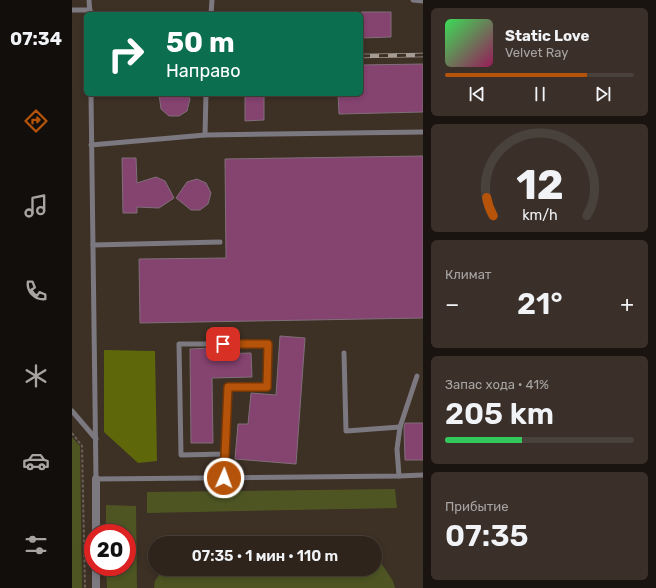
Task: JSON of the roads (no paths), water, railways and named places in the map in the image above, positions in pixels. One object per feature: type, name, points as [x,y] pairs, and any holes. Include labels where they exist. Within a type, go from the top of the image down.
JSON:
[{"type":"street","points":[[96,478],[96,524]]},
{"type":"street","points":[[96,576],[96,588]]},
{"type":"lane","points":[[72,10],[90,12],[90,0]]},
{"type":"lane","points":[[211,12],[212,0],[218,0]]},
{"type":"lane","points":[[413,0],[423,1]]},
{"type":"lane","points":[[91,96],[96,478],[423,475]]},
{"type":"lane","points":[[205,135],[206,96]]},
{"type":"lane","points":[[91,145],[205,135],[423,132]]},
{"type":"lane","points":[[93,245],[220,242]]},
{"type":"lane","points":[[224,478],[228,387],[267,387],[268,344],[179,344],[181,455],[225,454]]},
{"type":"lane","points":[[344,353],[346,431],[400,427]]},
{"type":"lane","points":[[399,476],[397,449],[400,427],[417,376]]},
{"type":"lane","points":[[72,411],[96,439]]},
{"type":"railway","points":[[363,56],[423,55]]}]
